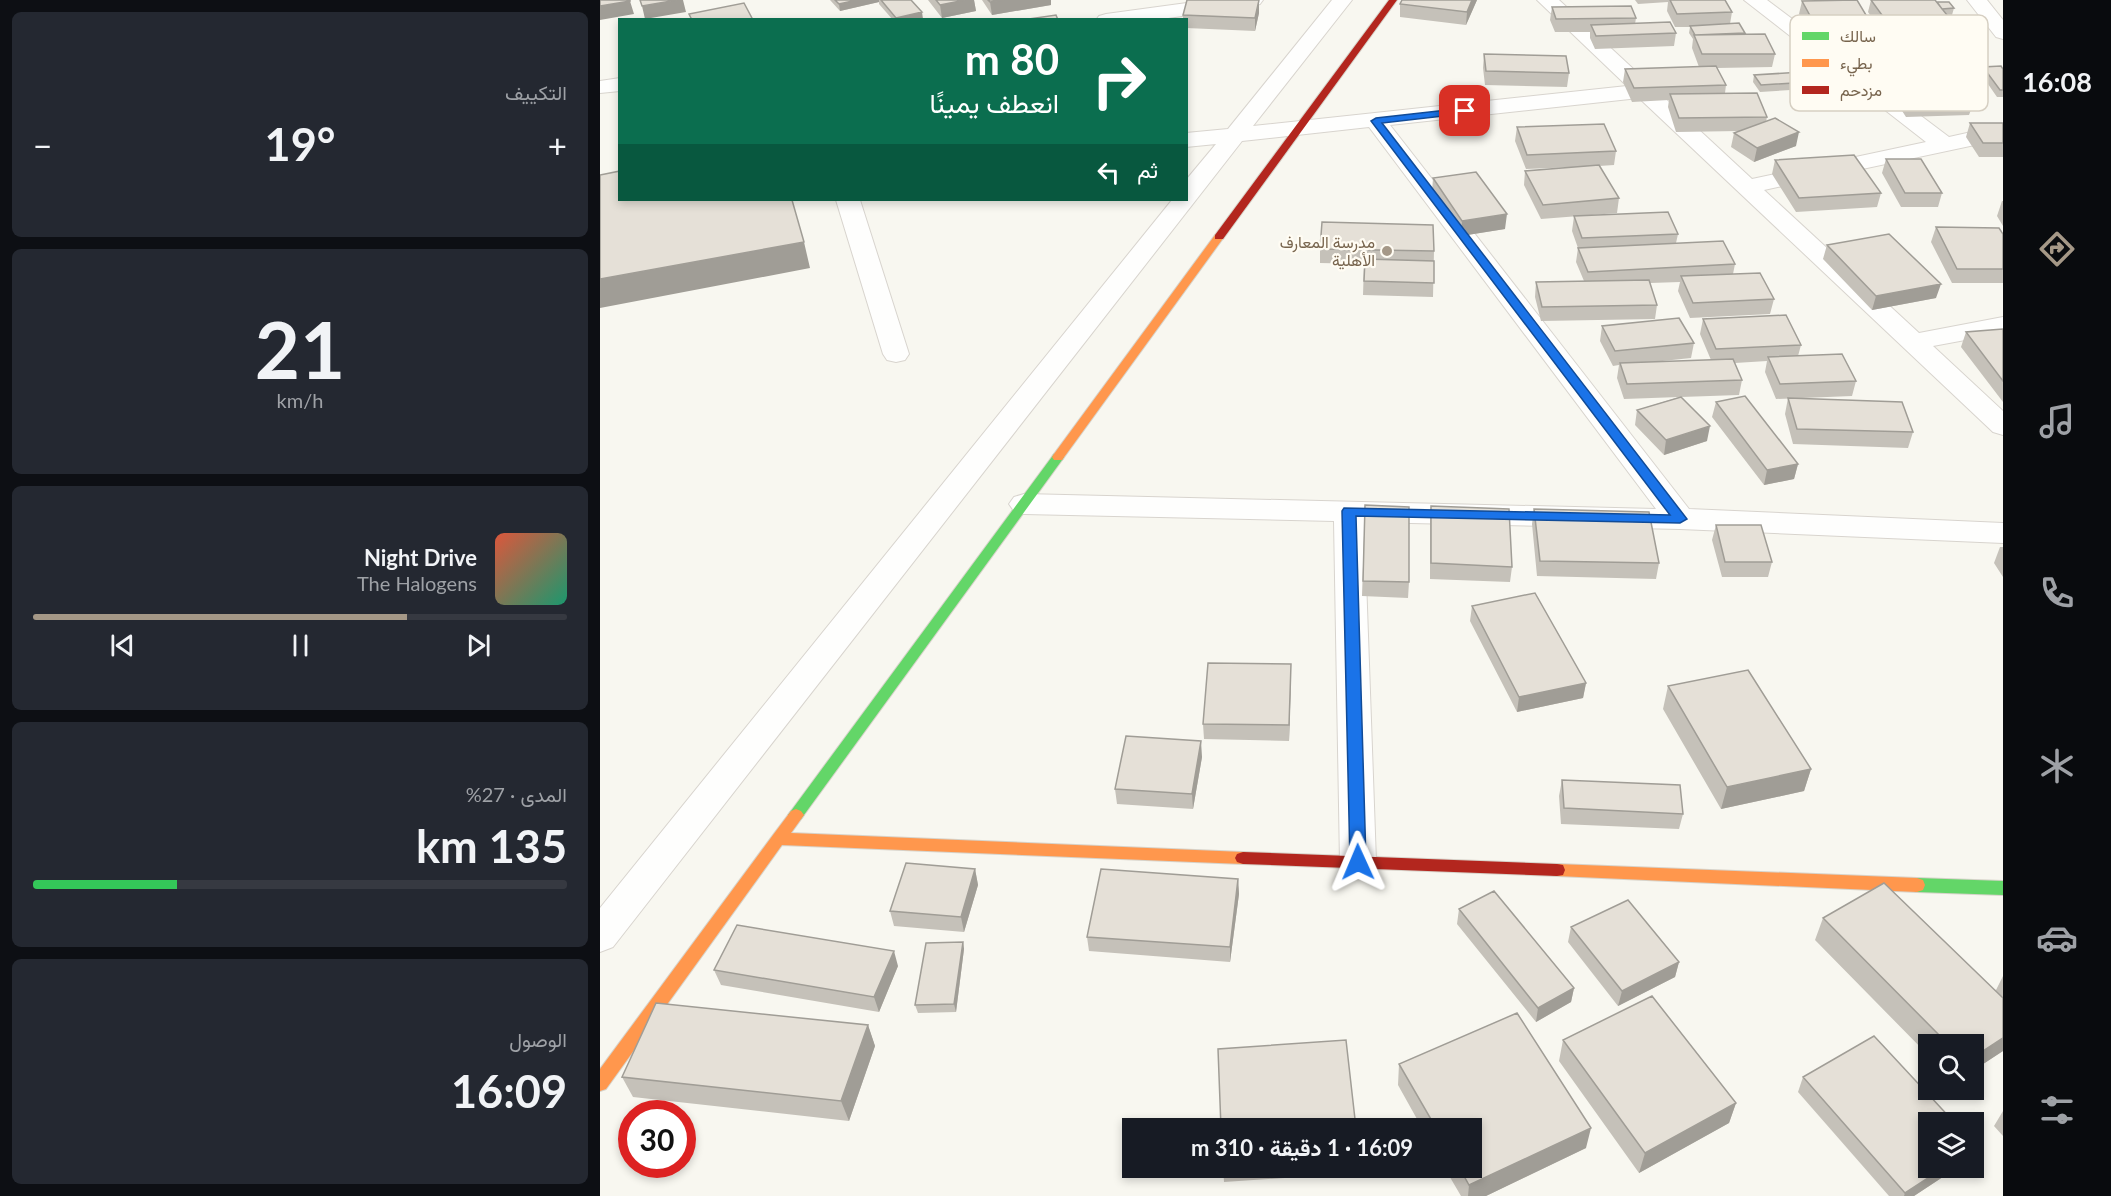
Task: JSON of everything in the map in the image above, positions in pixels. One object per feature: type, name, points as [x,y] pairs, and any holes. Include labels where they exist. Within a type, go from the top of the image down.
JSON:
[{"type":"street","points":[[1121,18],[1253,0]]},
{"type":"street","points":[[1188,194],[1342,0]]},
{"type":"street","points":[[600,1083],[1393,0]]},
{"type":"street","points":[[1547,0],[2003,426]]},
{"type":"street","points":[[1754,0],[1790,27]]},
{"type":"street","points":[[1977,0],[2003,33]]},
{"type":"street","points":[[600,87],[618,84]]},
{"type":"street","points":[[1188,140],[1644,91]]},
{"type":"street","points":[[1900,111],[1945,145]]},
{"type":"street","points":[[1376,121],[1680,519]]},
{"type":"street","points":[[1747,187],[2003,132]]},
{"type":"street","points":[[848,201],[896,354]]},
{"type":"street","points":[[600,936],[1183,201]]},
{"type":"street","points":[[1913,342],[2003,325]]},
{"type":"street","points":[[1024,504],[1680,519],[2003,533]]},
{"type":"street","points":[[1349,511],[1358,862]]},
{"type":"street","points":[[778,839],[2003,888]]},
{"type":"building","points":[[600,0],[630,0],[630,1],[600,6]]},
{"type":"building","points":[[640,0],[677,0],[642,6]]},
{"type":"building","points":[[835,0],[857,0],[839,4]]},
{"type":"building","points":[[881,0],[911,0],[922,12],[896,18]]},
{"type":"building","points":[[936,0],[965,0],[940,5]]},
{"type":"building","points":[[1187,0],[1259,0],[1255,18],[1183,15]]},
{"type":"building","points":[[1402,0],[1472,0],[1467,12],[1400,4]]},
{"type":"building","points":[[1670,0],[1725,0],[1732,12],[1677,14]]},
{"type":"building","points":[[1857,0],[1866,15],[1810,15],[1802,1]]},
{"type":"building","points":[[1871,0],[1935,0],[1947,15],[1882,15]]},
{"type":"building","points":[[1937,2],[1949,2],[1954,8],[1942,9]]},
{"type":"building","points":[[744,3],[752,18],[691,18],[689,14]]},
{"type":"building","points":[[1631,6],[1636,18],[1556,19],[1552,7]]},
{"type":"building","points":[[1056,15],[1057,18],[1036,18]]},
{"type":"building","points":[[1670,22],[1676,33],[1596,36],[1591,25]]},
{"type":"building","points":[[1739,23],[1745,33],[1695,35],[1690,26]]},
{"type":"building","points":[[1765,34],[1775,54],[1702,54],[1694,35]]},
{"type":"building","points":[[1484,54],[1566,56],[1569,73],[1486,71]]},
{"type":"building","points":[[1716,66],[1726,85],[1634,88],[1625,69]]},
{"type":"building","points":[[2001,66],[2003,69],[2003,90],[2000,90],[1988,74],[1988,67]]},
{"type":"building","points":[[1790,73],[1790,83],[1761,85],[1754,75]]},
{"type":"building","points":[[1757,93],[1767,117],[1679,118],[1670,94]]},
{"type":"building","points":[[1775,118],[1799,132],[1757,148],[1734,133]]},
{"type":"building","points":[[1970,123],[2003,123],[2003,143],[1983,143]]},
{"type":"building","points":[[1604,124],[1616,151],[1527,155],[1517,127]]},
{"type":"building","points":[[1854,155],[1881,193],[1799,198],[1775,160]]},
{"type":"building","points":[[1886,159],[1921,159],[1942,193],[1905,193]]},
{"type":"building","points":[[1599,165],[1619,198],[1543,205],[1525,171]]},
{"type":"building","points":[[618,171],[618,201],[792,201],[804,242],[600,279],[600,175]]},
{"type":"building","points":[[1476,172],[1507,214],[1462,221],[1433,178]]},
{"type":"building","points":[[1668,212],[1678,234],[1582,238],[1574,216]]},
{"type":"building","points":[[1322,222],[1433,225],[1434,251],[1320,249]]},
{"type":"building","points":[[1936,227],[1999,228],[2003,234],[2003,269],[1957,269]]},
{"type":"building","points":[[1889,234],[1941,284],[1876,296],[1827,245]]},
{"type":"building","points":[[1723,241],[1735,264],[1588,272],[1578,248]]},
{"type":"building","points":[[1365,259],[1434,261],[1434,283],[1364,281]]},
{"type":"building","points":[[1760,273],[1774,299],[1693,303],[1681,276]]},
{"type":"building","points":[[1649,280],[1657,305],[1542,307],[1536,282]]},
{"type":"building","points":[[1786,315],[1801,345],[1716,349],[1703,319]]},
{"type":"building","points":[[1679,318],[1694,343],[1615,351],[1602,326]]},
{"type":"building","points":[[2003,329],[2003,381],[1966,332]]},
{"type":"building","points":[[1842,354],[1856,381],[1780,384],[1768,357]]},
{"type":"building","points":[[1733,359],[1742,380],[1627,384],[1620,363]]},
{"type":"building","points":[[1745,396],[1798,464],[1767,470],[1716,402]]},
{"type":"building","points":[[1681,397],[1710,426],[1666,440],[1637,410]]},
{"type":"building","points":[[1788,398],[1902,402],[1913,432],[1797,429]]},
{"type":"building","points":[[1365,505],[1409,507],[1409,582],[1363,581]]},
{"type":"building","points":[[1431,506],[1509,509],[1512,567],[1431,563]]},
{"type":"building","points":[[1534,509],[1649,512],[1659,563],[1540,561]]},
{"type":"building","points":[[1716,525],[1761,525],[1772,562],[1725,562]]},
{"type":"building","points":[[1535,593],[1586,683],[1519,697],[1472,606]]},
{"type":"building","points":[[1208,663],[1291,664],[1289,725],[1203,724]]},
{"type":"building","points":[[1748,670],[1811,769],[1727,787],[1668,686]]},
{"type":"building","points":[[1126,736],[1201,741],[1192,794],[1115,789]]},
{"type":"building","points":[[1562,780],[1680,785],[1683,814],[1564,808]]},
{"type":"building","points":[[906,863],[975,869],[961,917],[890,911]]},
{"type":"building","points":[[1101,869],[1238,879],[1230,947],[1087,937]]},
{"type":"building","points":[[1884,883],[2003,998],[2003,1038],[1984,1050],[1984,1034],[1938,1034],[1823,918]]},
{"type":"building","points":[[1494,891],[1574,988],[1538,1008],[1459,909]]},
{"type":"building","points":[[1628,900],[1679,962],[1622,991],[1571,927]]},
{"type":"building","points":[[737,925],[894,951],[874,997],[714,970]]},
{"type":"building","points":[[963,942],[954,1004],[915,1005],[926,943]]},
{"type":"building","points":[[1652,996],[1736,1103],[1645,1153],[1563,1040]]},
{"type":"building","points":[[656,1003],[868,1025],[841,1101],[622,1077]]},
{"type":"building","points":[[1517,1013],[1591,1128],[1469,1185],[1465,1178],[1482,1178],[1482,1118],[1430,1118],[1399,1064]]},
{"type":"building","points":[[1874,1036],[1918,1083],[1918,1100],[1934,1100],[1945,1112],[1918,1112],[1918,1178],[1928,1178],[1905,1193],[1803,1077]]},
{"type":"building","points":[[1346,1040],[1355,1118],[1221,1118],[1218,1049]]},
{"type":"traffic: fast","points":[[796,815],[1058,457]]},
{"type":"traffic: fast","points":[[1917,885],[2003,888]]},
{"type":"traffic: slow","points":[[1058,457],[1219,237]]},
{"type":"traffic: slow","points":[[600,1083],[796,815]]},
{"type":"traffic: slow","points":[[778,839],[1243,858]]},
{"type":"traffic: slow","points":[[1557,870],[1917,885]]},
{"type":"traffic: jam","points":[[1219,237],[1393,0]]},
{"type":"traffic: jam","points":[[1243,858],[1557,870]]},
{"type":"place","name":"مدرسة المعارف الأهلية","points":[[1387,251]]},
{"type":"route","points":[[1358,862],[1349,511],[1680,519],[1376,121],[1465,111]]}]
